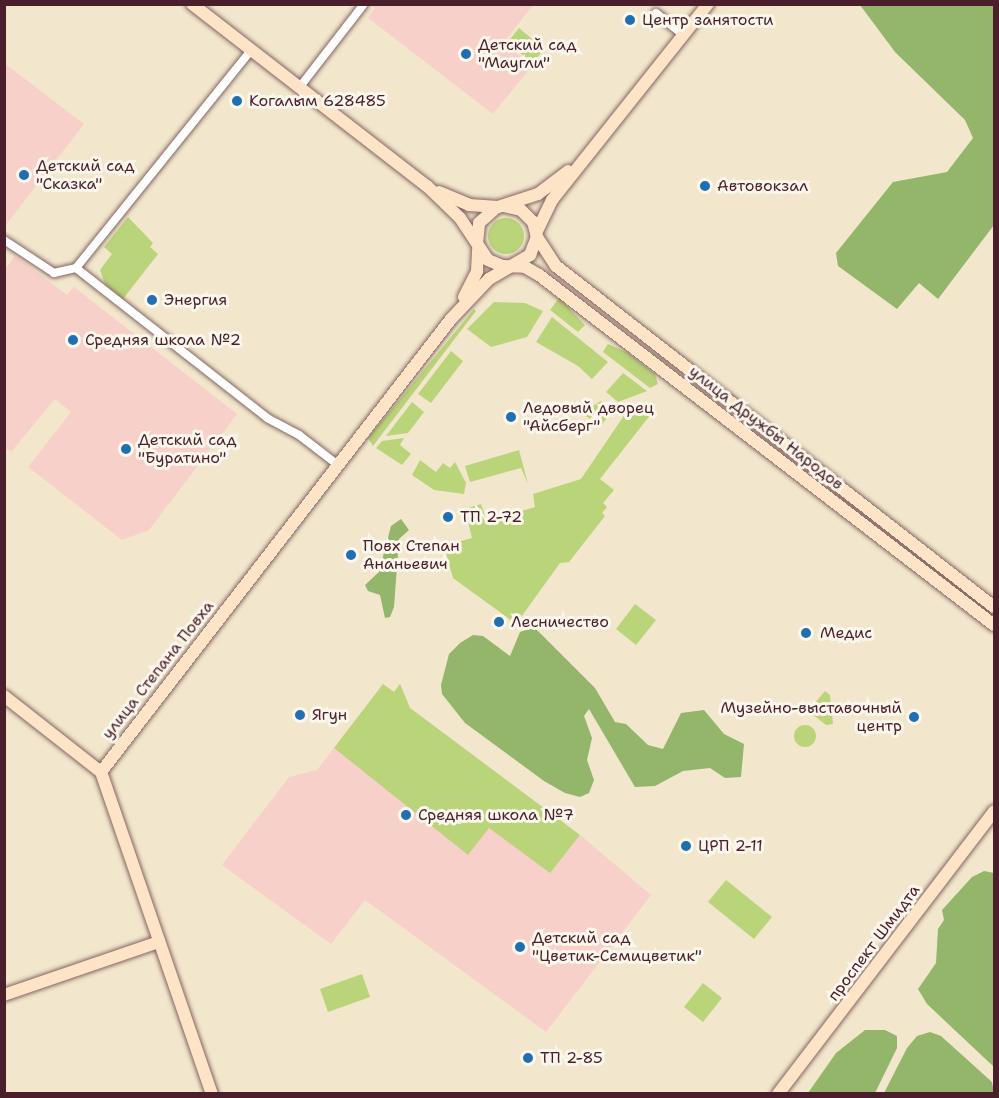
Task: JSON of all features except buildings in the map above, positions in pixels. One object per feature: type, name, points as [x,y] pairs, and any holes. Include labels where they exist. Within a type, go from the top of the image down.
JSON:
[{"type":"main road","points":[[192,4],[427,186],[460,218],[477,246],[492,263],[513,266]]},
{"type":"main road","points":[[451,319],[489,279],[530,255],[547,208],[708,4]]},
{"type":"main road","points":[[451,319],[475,278],[479,223],[500,207],[546,189],[589,152]]},
{"type":"main road","points":[[427,186],[469,205],[500,207],[525,213],[536,235]]},
{"type":"main road","name":"улица Дружбы Народов","points":[[536,235],[556,266],[994,607]]},
{"type":"main road","name":"улица Дружбы Народов","points":[[513,266],[540,274],[994,625]]},
{"type":"main road","name":"улица Степана Повха","points":[[101,772],[451,319]]},
{"type":"main road","points":[[4,696],[101,772],[212,1094]]},
{"type":"main road","name":"проспект Шмидта","points":[[778,1094],[994,811]]},
{"type":"main road","points":[[4,995],[159,942]]},
{"type":"street","points":[[299,88],[364,4]]},
{"type":"street","points":[[656,13],[684,36]]},
{"type":"street","points":[[4,240],[54,273],[76,268],[251,50]]},
{"type":"street","points":[[76,268],[267,418],[299,435],[338,465]]},
{"type":"shaded area","name":"Детский сад \"Маугли\"","points":[[371,5],[533,5],[504,42],[532,66],[493,114],[368,18],[375,8]]},
{"type":"shaded area","name":"Детский сад \"Сказка\"","points":[[4,63],[84,124],[5,226],[4,226]]},
{"type":"shaded area","points":[[15,256],[67,295],[74,287],[237,414],[149,530],[122,540],[28,467],[71,412],[55,399],[12,451],[5,449],[4,270]]},
{"type":"shaded area","points":[[383,684],[394,692],[400,684],[410,708],[580,835],[651,895],[546,1032],[365,900],[331,944],[222,865],[289,777],[317,770]]},
{"type":"green space","points":[[860,5],[994,5],[994,225],[938,299],[919,283],[897,309],[838,266],[836,253],[893,182],[947,172],[973,138],[965,120],[895,52]]},
{"type":"green space","points":[[519,28],[544,49],[533,63],[507,43]]},
{"type":"green space","points":[[128,217],[153,243],[150,247],[158,254],[123,299],[106,286],[100,270],[112,254],[104,247]]},
{"type":"green space","points":[[506,218],[519,223],[524,236],[519,249],[506,254],[493,249],[488,236],[493,223]]},
{"type":"green space","points":[[559,298],[585,325],[578,332],[550,310]]},
{"type":"green space","points":[[494,302],[525,303],[543,311],[527,337],[491,347],[467,329]]},
{"type":"green space","points":[[474,309],[476,311],[373,446],[368,438]]},
{"type":"green space","points":[[552,317],[608,362],[592,379],[578,366],[536,342]]},
{"type":"green space","points":[[608,344],[628,353],[655,374],[658,384],[650,388],[603,352]]},
{"type":"green space","points":[[451,351],[463,361],[431,403],[418,394]]},
{"type":"green space","points":[[623,373],[647,391],[618,402],[606,392]]},
{"type":"green space","points":[[601,401],[611,412],[601,426],[581,413]]},
{"type":"green space","points":[[412,402],[424,412],[408,433],[386,436]]},
{"type":"green space","points":[[654,402],[655,409],[600,479],[614,490],[603,503],[607,507],[602,513],[605,516],[569,562],[560,563],[516,624],[453,578],[444,546],[472,538],[465,509],[481,504],[487,521],[535,507],[533,494],[581,479],[625,414]]},
{"type":"green space","points":[[404,438],[400,445],[411,454],[402,465],[376,448],[382,441]]},
{"type":"green space","points":[[519,450],[528,484],[521,468],[470,482],[465,466]]},
{"type":"green space","points":[[420,460],[436,472],[443,463],[450,468],[455,462],[466,483],[464,494],[434,490],[412,475]]},
{"type":"green space","points":[[401,519],[409,530],[399,539],[394,607],[390,617],[385,618],[380,595],[368,591],[365,585],[379,572],[391,526]]},
{"type":"green space","points":[[635,604],[656,620],[636,645],[616,629]]},
{"type":"green space","points":[[534,627],[595,688],[615,722],[626,724],[648,745],[663,749],[681,713],[704,710],[724,734],[744,744],[741,777],[725,778],[710,768],[683,771],[655,786],[635,787],[589,709],[584,716],[592,738],[587,760],[594,780],[589,793],[580,797],[565,793],[544,781],[465,723],[442,694],[441,685],[449,654],[460,643],[473,635],[483,636],[510,656],[520,632]]},
{"type":"green space","points":[[383,684],[394,692],[400,684],[410,708],[580,835],[550,873],[489,828],[468,855],[334,748]]},
{"type":"green space","points":[[825,691],[830,695],[833,724],[826,725],[808,711]]},
{"type":"green space","points":[[805,725],[813,728],[816,736],[813,744],[805,747],[797,744],[794,736],[797,728]]},
{"type":"green space","points":[[984,871],[994,873],[994,1067],[927,1004],[918,989],[936,963],[938,929],[944,920],[942,910],[972,877]]},
{"type":"green space","points":[[726,880],[772,917],[754,939],[708,902]]},
{"type":"green space","points":[[362,974],[370,997],[328,1012],[320,989]]},
{"type":"green space","points":[[703,983],[722,998],[703,1022],[684,1007]]},
{"type":"green space","points":[[865,1030],[885,1030],[897,1036],[897,1048],[875,1093],[808,1093],[836,1053]]},
{"type":"green space","points":[[930,1032],[941,1036],[992,1082],[994,1093],[884,1093],[907,1048],[917,1036]]},
{"type":"place","name":"Центр занятости","points":[[630,20]]},
{"type":"place","name":"Детский сад \"Маугли\"","points":[[466,54]]},
{"type":"place","name":"Когалым 628485","points":[[237,101]]},
{"type":"place","name":"Детский сад \"Сказка\"","points":[[24,175]]},
{"type":"place","name":"Автовокзал","points":[[705,186]]},
{"type":"place","name":"Энергия","points":[[152,300]]},
{"type":"place","name":"Средняя школа №2","points":[[73,340]]},
{"type":"place","name":"Ледовый дворец \"Айсберг\"","points":[[511,417]]},
{"type":"place","name":"Детский сад \"Буратино\"","points":[[126,449]]},
{"type":"place","name":"ТП 2-72","points":[[448,517]]},
{"type":"place","name":"Повх Степан Ананьевич","points":[[351,555]]},
{"type":"place","name":"Лесничество","points":[[499,622]]},
{"type":"place","name":"Медис","points":[[806,633]]},
{"type":"place","name":"Ягун","points":[[300,715]]},
{"type":"place","name":"Музейно-выставочный центр","points":[[914,717]]},
{"type":"place","name":"Средняя школа №7","points":[[406,815]]},
{"type":"place","name":"ЦРП 2-11","points":[[686,846]]},
{"type":"place","name":"Детский сад \"Цветик-Семицветик\"","points":[[520,947]]},
{"type":"place","name":"ТП 2-85","points":[[528,1058]]}]
